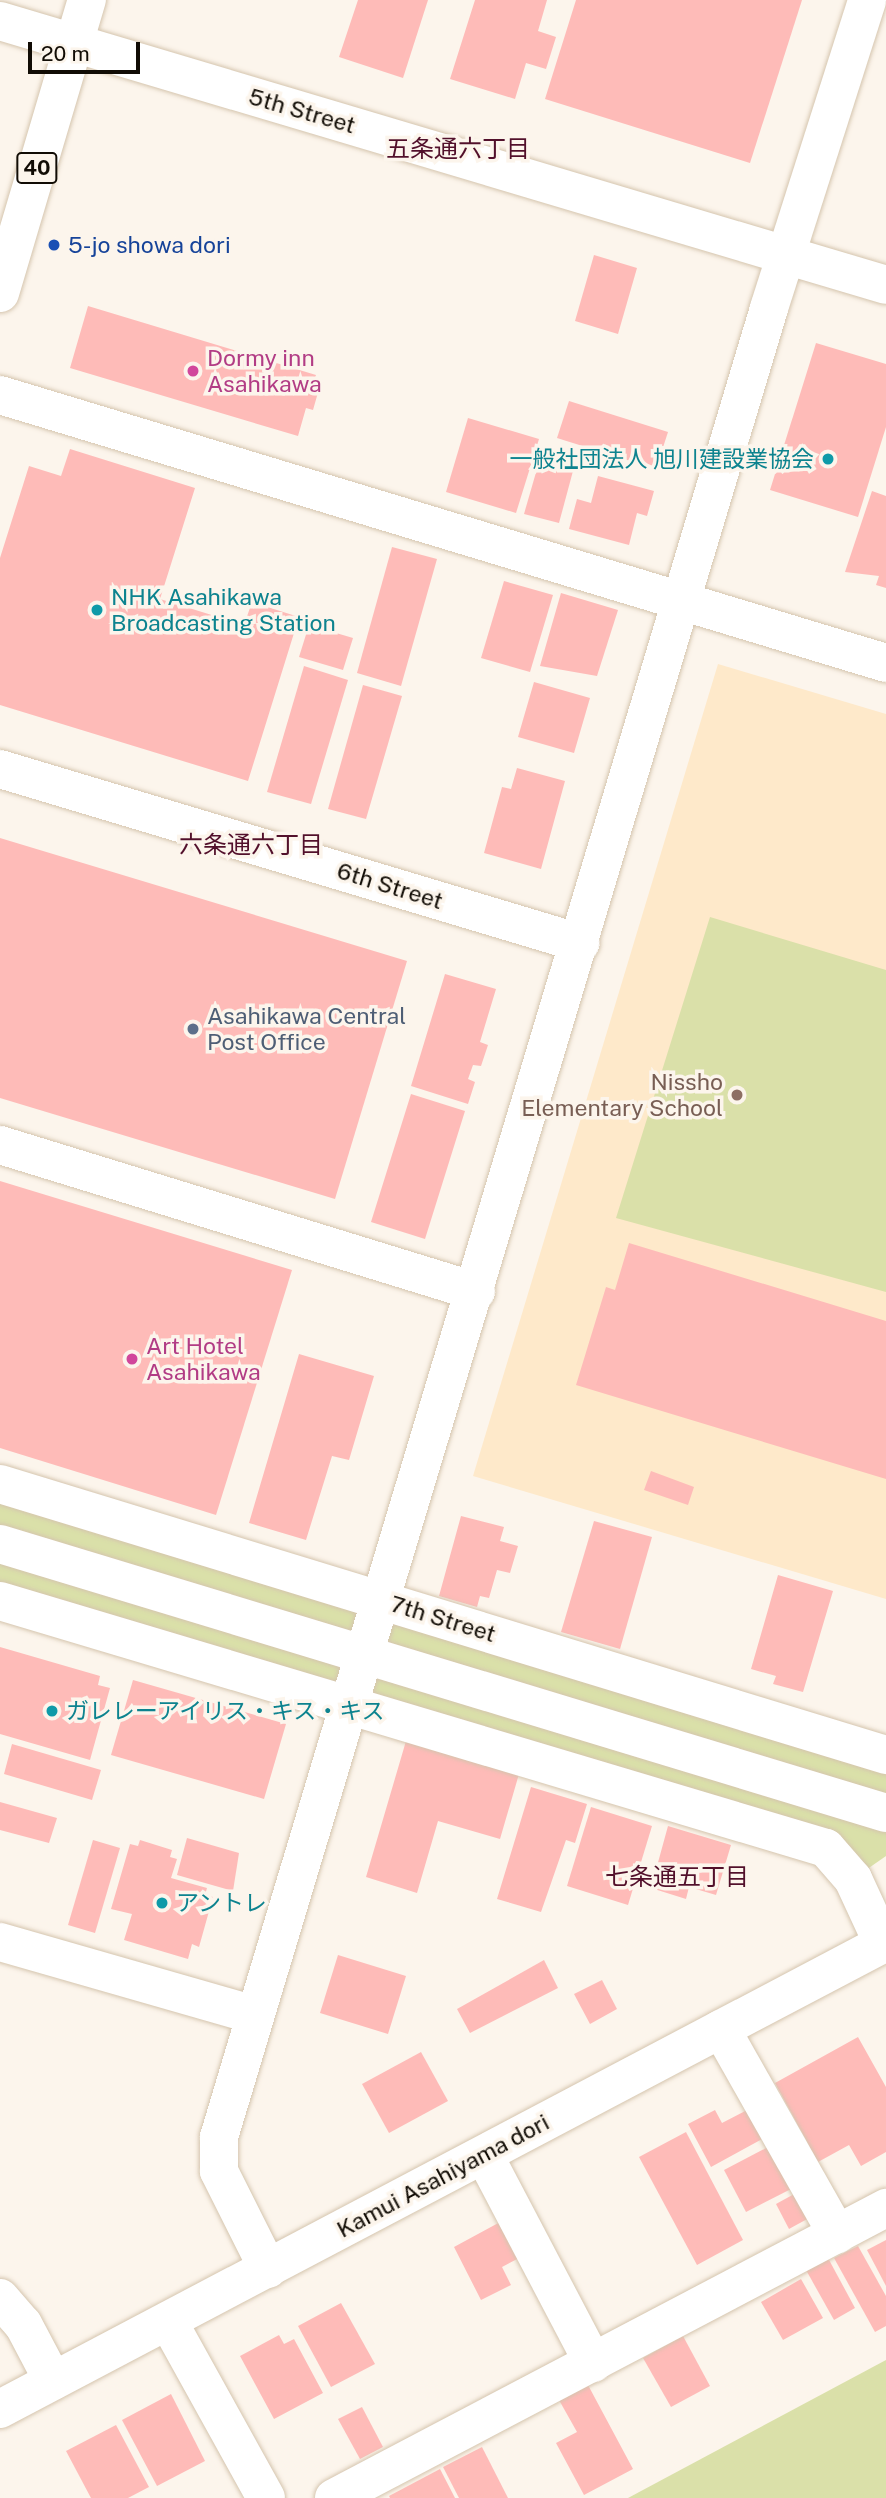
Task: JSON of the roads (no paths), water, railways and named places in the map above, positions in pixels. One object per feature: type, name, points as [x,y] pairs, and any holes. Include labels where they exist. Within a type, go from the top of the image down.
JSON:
[{"type":"main road","name":"40","points":[[0,293],[87,0]]},
{"type":"main road","points":[[268,2269],[219,2171],[219,2137],[383,1601],[785,254],[867,0]]},
{"type":"main road","name":"5th Street","points":[[0,21],[886,285]]},
{"type":"main road","points":[[0,395],[886,663]]},
{"type":"main road","name":"6th Street","points":[[0,769],[579,943]]},
{"type":"main road","points":[[0,1145],[476,1291]]},
{"type":"main road","name":"7th Street","points":[[0,1484],[886,1755]]},
{"type":"main road","points":[[0,1544],[886,1813]]},
{"type":"main road","points":[[0,1601],[827,1848],[853,1879],[884,1943]]},
{"type":"main road","points":[[0,1942],[255,2015]]},
{"type":"main road","name":"Kamui Asahiyama dori","points":[[0,2409],[884,1943]]},
{"type":"main road","points":[[721,2029],[837,2234]]},
{"type":"main road","points":[[484,2155],[593,2362]]},
{"type":"main road","points":[[334,2498],[886,2208]]},
{"type":"main road","points":[[0,2298],[23,2324],[53,2381]]},
{"type":"main road","points":[[169,2321],[266,2498]]},
{"type":"place","name":"5-jo showa dori","points":[[54,245]]},
{"type":"place","name":"Dormy inn Asahikawa","points":[[193,371]]},
{"type":"place","name":"一般社団法人 旭川建設業協会","points":[[828,459]]},
{"type":"place","name":"NHK Asahikawa Broadcasting Station","points":[[97,610]]},
{"type":"place","name":"Asahikawa Central Post Office","points":[[193,1029]]},
{"type":"place","name":"Nissho Elementary School","points":[[737,1095]]},
{"type":"place","name":"Art Hotel Asahikawa","points":[[132,1359]]},
{"type":"place","name":"ガレレーアイリス・キス・キス","points":[[52,1711]]},
{"type":"place","name":"アントレ","points":[[162,1903]]},
{"type":"district","name":"五条通六丁目","points":[[458,149]]},
{"type":"district","name":"六条通六丁目","points":[[251,845]]},
{"type":"district","name":"七条通五丁目","points":[[677,1877]]}]
